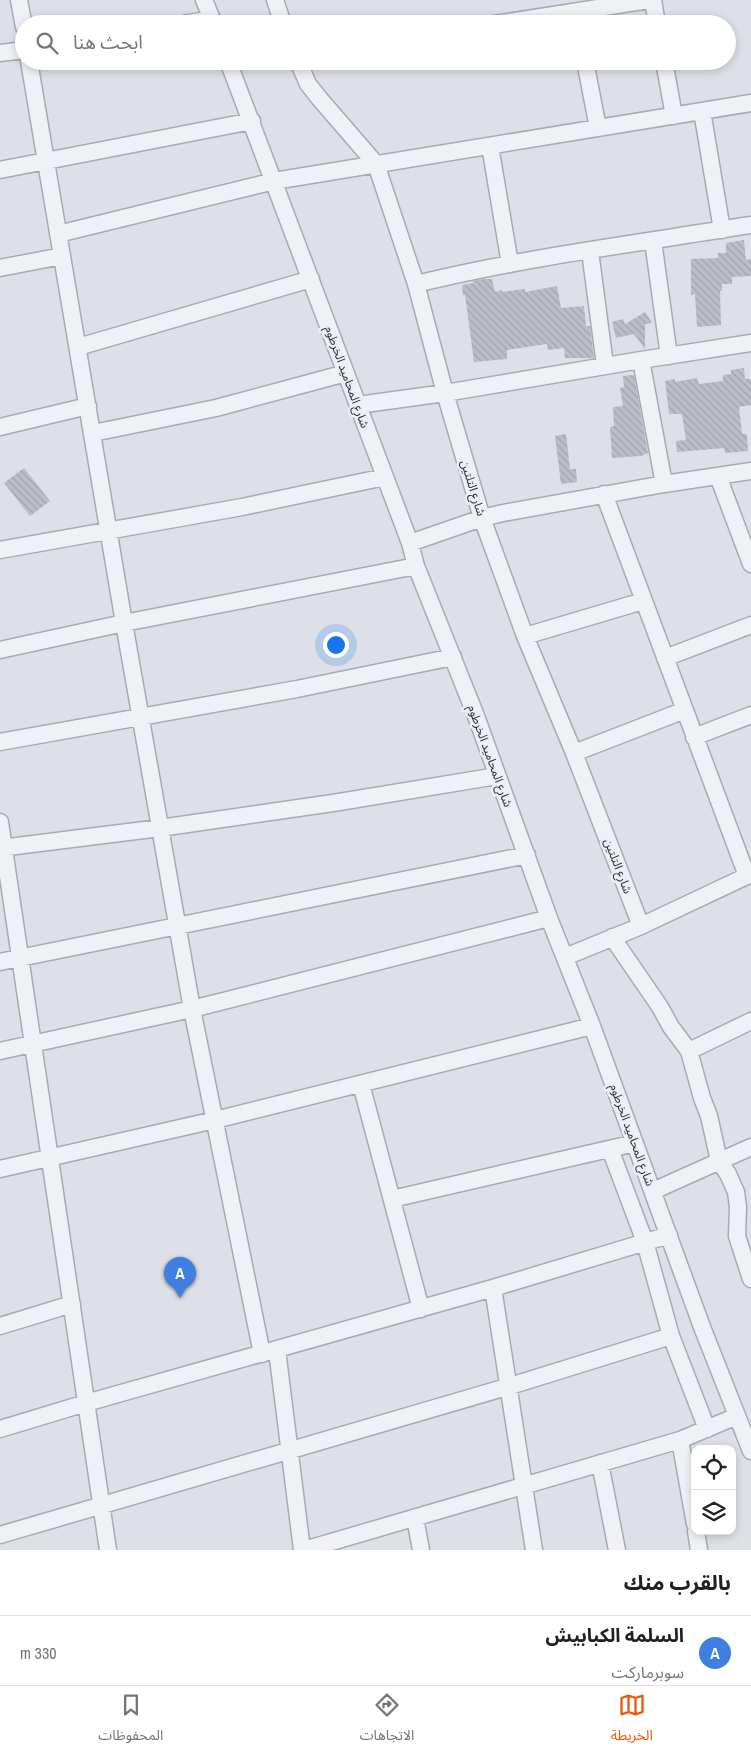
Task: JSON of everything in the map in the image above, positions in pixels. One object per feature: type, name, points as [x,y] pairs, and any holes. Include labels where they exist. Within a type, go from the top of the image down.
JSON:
[{"type":"street","points":[[19,0],[22,15]]},
{"type":"street","points":[[204,0],[210,15]]},
{"type":"street","points":[[275,0],[280,15]]},
{"type":"street","points":[[556,15],[651,0],[655,15]]},
{"type":"street","points":[[0,53],[15,51]]},
{"type":"street","points":[[31,70],[124,623],[192,1009],[215,1120],[270,1352],[289,1450],[303,1550],[680,1440],[738,1416]]},
{"type":"street","name":"شارع المحاميد الخرطوم","points":[[232,70],[410,543],[416,566],[453,657],[549,918],[592,1026],[700,1320],[751,1451]]},
{"type":"street","name":"شارع التلتين","points":[[302,70],[308,84],[319,98],[376,164],[416,284],[445,393],[482,518],[525,636],[574,753],[642,926]]},
{"type":"street","points":[[587,70],[598,128]]},
{"type":"street","points":[[666,70],[674,116]]},
{"type":"street","points":[[58,234],[274,180],[751,103]]},
{"type":"street","points":[[702,111],[722,230]]},
{"type":"street","points":[[0,170],[252,121]]},
{"type":"street","points":[[490,146],[510,264]]},
{"type":"street","points":[[416,284],[467,271],[751,225]]},
{"type":"street","points":[[653,241],[670,356]]},
{"type":"street","points":[[590,251],[605,365]]},
{"type":"street","points":[[0,268],[62,256]]},
{"type":"street","points":[[78,347],[311,279]]},
{"type":"street","points":[[358,405],[445,393],[605,365],[751,343]]},
{"type":"street","points":[[641,360],[664,484]]},
{"type":"street","points":[[93,433],[216,408],[346,373]]},
{"type":"street","points":[[0,427],[88,406]]},
{"type":"street","points":[[410,543],[482,518],[604,494],[751,471]]},
{"type":"street","points":[[718,476],[751,564]]},
{"type":"street","points":[[0,550],[242,507],[384,477]]},
{"type":"street","points":[[565,957],[642,926],[749,875],[694,737],[604,494]]},
{"type":"street","points":[[0,650],[124,623],[416,566]]},
{"type":"street","points":[[525,636],[643,601]]},
{"type":"street","points":[[665,658],[751,625]]},
{"type":"street","points":[[0,742],[297,689],[453,657]]},
{"type":"street","points":[[574,753],[684,710]]},
{"type":"street","points":[[694,737],[751,715]]},
{"type":"street","points":[[2,848],[333,803],[497,776]]},
{"type":"street","points":[[0,822],[2,848],[108,1550]]},
{"type":"street","points":[[0,962],[527,855]]},
{"type":"street","points":[[0,1051],[192,1009],[549,918]]},
{"type":"street","points":[[612,937],[689,1051],[709,1116],[719,1161],[728,1174],[736,1192],[738,1206],[737,1236],[751,1278]]},
{"type":"street","points":[[689,1051],[751,1021]]},
{"type":"street","points":[[0,1169],[215,1120],[592,1026]]},
{"type":"street","points":[[361,1084],[421,1309]]},
{"type":"street","points":[[392,1199],[635,1143]]},
{"type":"street","points":[[653,1190],[751,1147]]},
{"type":"street","points":[[610,1149],[645,1242],[671,1336],[707,1429]]},
{"type":"street","points":[[0,1429],[421,1309],[669,1235]]},
{"type":"street","points":[[493,1288],[510,1386],[534,1550]]},
{"type":"street","points":[[0,1326],[72,1304]]},
{"type":"street","points":[[0,1535],[510,1386],[671,1336]]},
{"type":"street","points":[[680,1440],[691,1502]]},
{"type":"street","points":[[600,1463],[617,1550]]},
{"type":"street","points":[[415,1518],[421,1550]]},
{"type":"street","points":[[697,1535],[699,1550]]},
{"type":"building","points":[[744,240],[746,260],[751,259],[751,276],[732,277],[732,284],[722,284],[722,291],[720,291],[721,325],[697,327],[695,294],[691,295],[691,259],[718,258],[718,253],[726,253],[726,243]]},
{"type":"building","points":[[484,279],[492,279],[495,292],[525,289],[525,292],[557,286],[561,308],[584,306],[586,326],[590,326],[594,358],[565,358],[564,348],[548,350],[547,344],[507,350],[507,359],[474,362],[462,285]]},
{"type":"building","points":[[645,312],[652,323],[645,324],[645,349],[634,334],[616,338],[612,322],[623,319],[625,324]]},
{"type":"building","points":[[744,368],[745,379],[751,379],[751,405],[739,407],[742,434],[747,434],[748,451],[725,453],[724,448],[677,452],[676,441],[686,440],[682,414],[669,414],[665,381],[675,379],[675,382],[697,378],[699,384],[723,381],[723,375],[731,374],[731,370]]},
{"type":"building","points":[[634,375],[648,453],[641,456],[612,458],[610,427],[614,426],[613,407],[623,406],[620,388],[624,387],[623,376]]},
{"type":"building","points":[[566,434],[570,469],[576,469],[577,482],[561,484],[555,436]]},
{"type":"building","points":[[24,468],[50,501],[30,516],[4,483]]},
{"type":"place","name":"السلمة الكبابيش","points":[[180,1298]]}]
